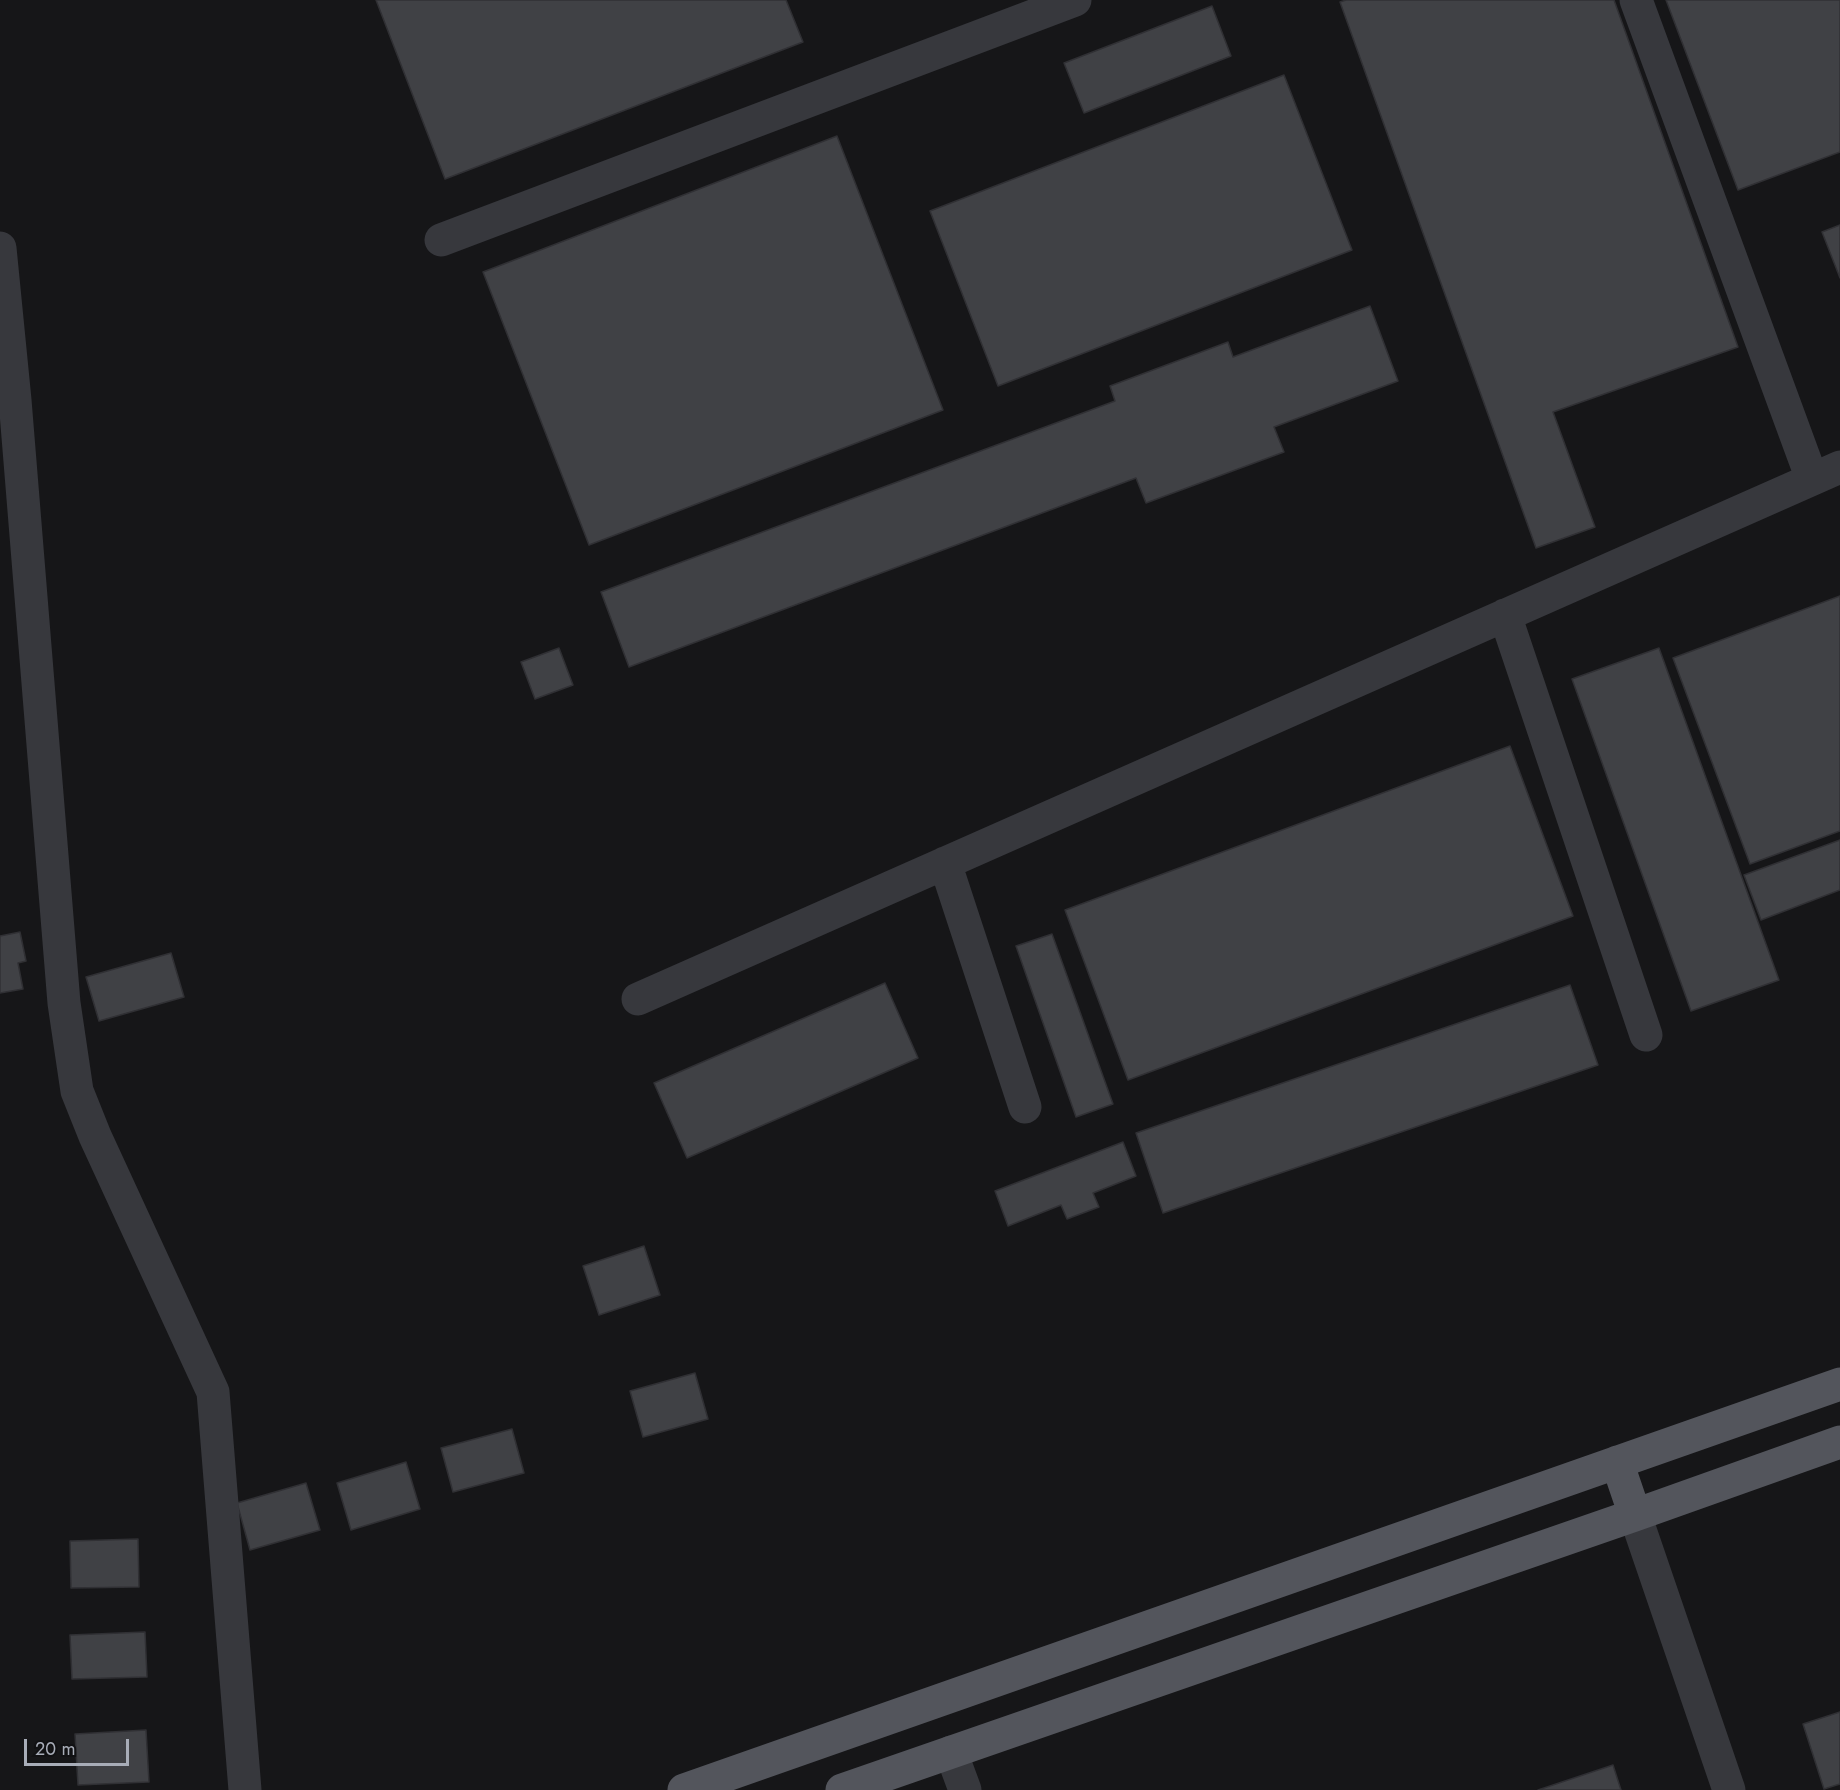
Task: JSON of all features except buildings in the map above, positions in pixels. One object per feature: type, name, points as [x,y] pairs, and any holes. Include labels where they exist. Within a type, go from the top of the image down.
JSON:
[{"type":"main road","points":[[684,1790],[1840,1384]]},
{"type":"main road","points":[[842,1790],[1840,1442]]},
{"type":"main road","points":[[1617,1462],[1635,1515]]},
{"type":"main road","points":[[934,1702],[951,1752]]},
{"type":"street","points":[[441,240],[1006,12],[1075,0]]},
{"type":"street","points":[[638,999],[1826,473],[1636,0]]},
{"type":"street","points":[[0,248],[15,400],[64,1003],[75,1080],[77,1091],[95,1136],[213,1392],[245,1790]]},
{"type":"street","points":[[1505,615],[1646,1035]]},
{"type":"street","points":[[945,863],[1025,1107]]},
{"type":"street","points":[[1635,1515],[1729,1790]]},
{"type":"street","points":[[951,1752],[965,1790]]}]
